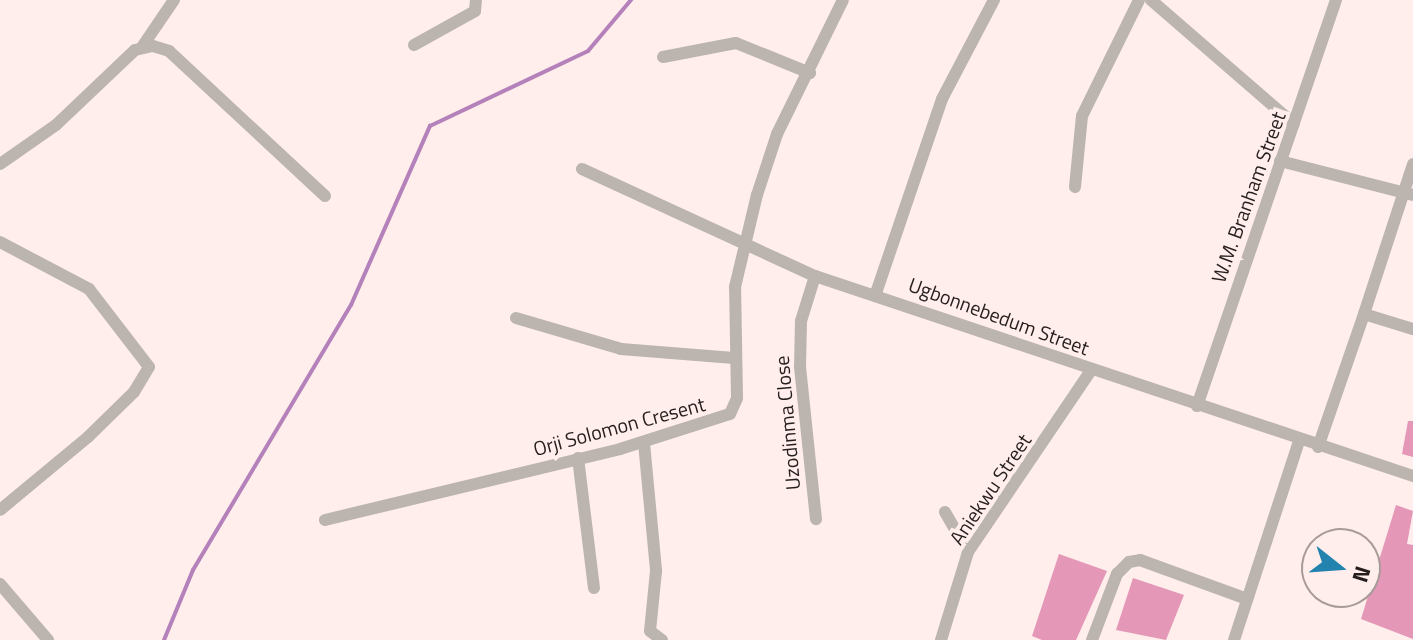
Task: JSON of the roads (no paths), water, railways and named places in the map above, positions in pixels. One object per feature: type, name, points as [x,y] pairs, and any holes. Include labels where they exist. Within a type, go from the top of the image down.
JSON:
[{"type":"street","points":[[0,164],[56,125],[142,47],[174,0]]},
{"type":"street","points":[[414,45],[475,11],[476,0]]},
{"type":"street","name":"Orji Solomon Cresent","points":[[325,520],[644,443],[730,414],[737,398],[735,287],[777,134],[810,73],[841,0]]},
{"type":"street","points":[[876,293],[942,99],[994,0]]},
{"type":"street","points":[[1075,187],[1082,116],[1139,0]]},
{"type":"street","points":[[1151,0],[1294,124]]},
{"type":"street","name":"W.M. Branham Street","points":[[1197,406],[1336,0]]},
{"type":"street","points":[[663,57],[736,43],[810,73]]},
{"type":"street","points":[[142,47],[169,51],[325,196]]},
{"type":"street","points":[[1280,161],[1410,194]]},
{"type":"street","points":[[1318,447],[1410,194],[1413,164]]},
{"type":"street","name":"Ugbonnebedum Street","points":[[582,169],[749,243],[815,276],[876,293],[1299,441],[1413,476]]},
{"type":"street","points":[[0,242],[89,289],[149,367],[140,386],[88,437],[0,510]]},
{"type":"street","name":"Uzodinma Close","points":[[815,276],[801,321],[800,367],[816,519]]},
{"type":"street","points":[[1364,314],[1413,329]]},
{"type":"street","points":[[516,318],[621,349],[734,358]]},
{"type":"street","name":"Aniekwu Street","points":[[941,640],[968,552],[1091,370]]},
{"type":"street","points":[[1234,640],[1299,441]]},
{"type":"street","points":[[644,443],[656,571],[650,631],[662,640]]},
{"type":"street","points":[[578,458],[594,588]]},
{"type":"street","points":[[945,512],[968,552]]},
{"type":"street","points":[[1092,640],[1117,574],[1129,562],[1151,563],[1247,599]]},
{"type":"street","points":[[0,584],[48,640]]},
{"type":"waterway","points":[[164,640],[193,570],[351,305],[430,126],[588,51],[631,0]]}]
